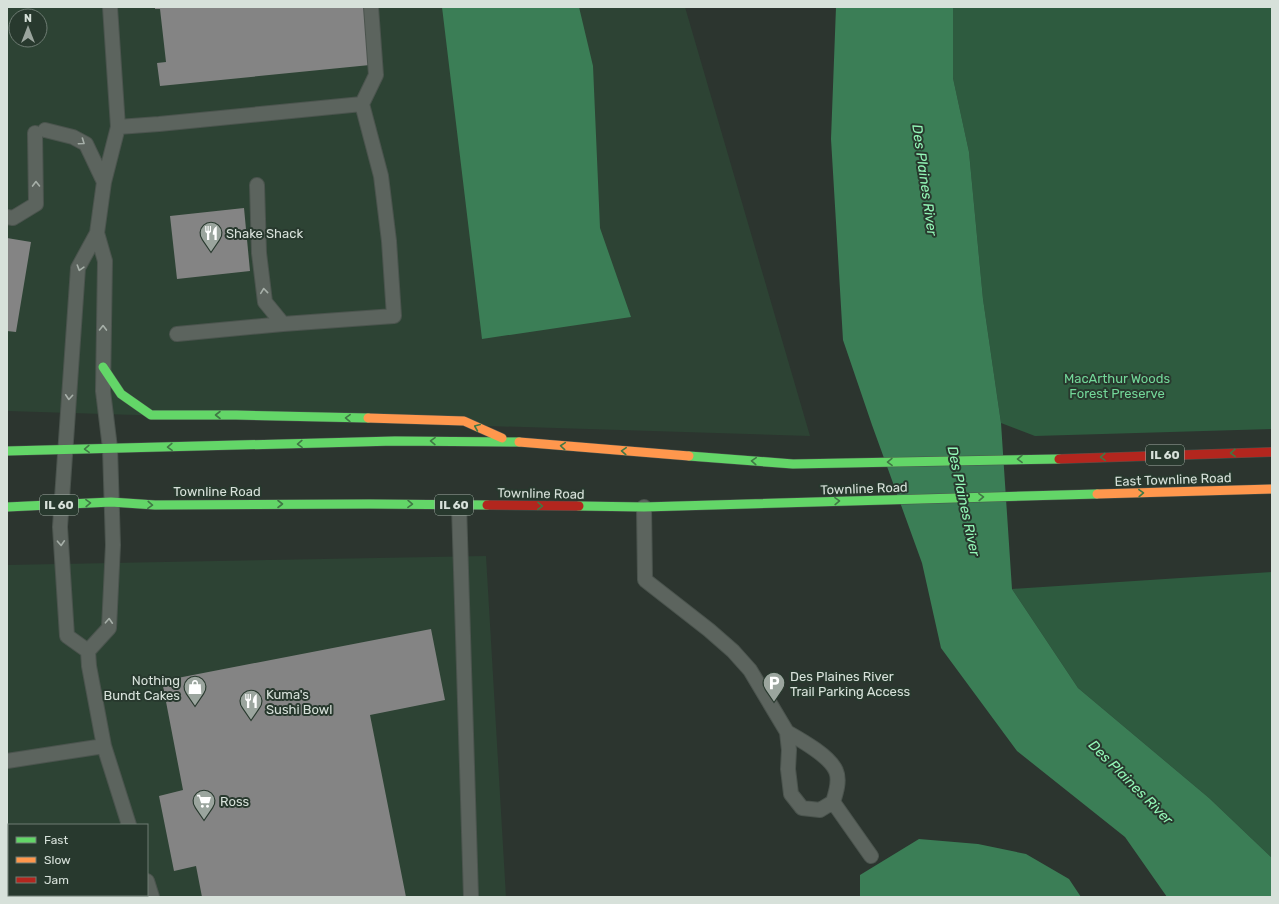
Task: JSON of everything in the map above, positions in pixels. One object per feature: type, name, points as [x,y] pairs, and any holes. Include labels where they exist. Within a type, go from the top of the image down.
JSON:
[{"type":"main road","points":[[102,368],[122,394],[151,415],[236,415],[464,421],[513,442]]},
{"type":"main road","name":"Townline Road","points":[[7,451],[395,441],[513,442],[793,464],[1059,458]]},
{"type":"main road","points":[[13,442],[39,450]]},
{"type":"main road","name":"East Townline Road","points":[[1059,458],[1272,452]]},
{"type":"main road","name":"East Townline Road","points":[[1074,495],[1272,489]]},
{"type":"main road","name":"Townline Road","points":[[7,506],[111,502],[155,505],[362,504],[644,507],[1074,495]]},
{"type":"lane","points":[[88,651],[67,636],[60,527],[78,268],[97,233],[104,182],[118,127],[110,7]]},
{"type":"lane","points":[[177,334],[282,324],[394,316],[389,241],[381,176],[362,104],[376,75],[371,7]]},
{"type":"lane","points":[[118,127],[362,104]]},
{"type":"lane","points":[[7,217],[13,218],[36,204],[40,132],[73,137],[86,144],[104,182]]},
{"type":"lane","points":[[257,185],[259,253],[265,302],[282,324]]},
{"type":"lane","points":[[97,233],[105,261],[102,368],[103,391],[110,448],[113,545],[109,628],[88,651],[89,666],[104,746],[129,824]]},
{"type":"lane","points":[[459,505],[471,897]]},
{"type":"lane","points":[[644,507],[645,580],[709,630],[733,651],[750,670],[787,732],[789,750],[788,769],[791,794],[802,808],[820,810],[833,802],[837,787],[836,771],[825,757],[817,750],[787,732]]},
{"type":"lane","points":[[7,761],[104,746]]},
{"type":"lane","points":[[833,802],[872,856]]},
{"type":"lane","points":[[148,884],[152,897]]},
{"type":"shaded area","points":[[7,7],[685,7],[810,436],[7,411]]},
{"type":"shaded area","points":[[486,556],[506,897],[7,897],[7,565]]},
{"type":"green space","name":"MacArthur Woods Forest Preserve","points":[[953,7],[1272,7],[1272,429],[1035,436],[1001,423],[983,299],[969,152],[953,78]]},
{"type":"green space","points":[[1272,572],[1272,858],[1209,798],[1078,688],[1012,589]]},
{"type":"water","points":[[442,7],[579,7],[593,66],[600,228],[631,317],[482,339]]},
{"type":"water","name":"Des Plaines River","points":[[836,7],[953,7],[953,78],[969,152],[983,299],[1001,423],[1012,589],[1078,688],[1209,798],[1272,858],[1272,897],[1167,897],[1125,837],[1017,751],[941,648],[922,563],[843,340],[831,139]]},
{"type":"water","points":[[919,839],[978,844],[1026,854],[1069,879],[1081,897],[860,897],[860,875]]},
{"type":"building","points":[[155,7],[364,7],[370,65],[160,86],[157,63],[166,62],[160,9],[155,9]]},
{"type":"building","name":"Shake Shack","points":[[244,208],[250,271],[177,279],[170,216]]},
{"type":"building","points":[[7,238],[31,242],[16,332],[7,331]]},
{"type":"building","points":[[431,629],[445,700],[370,715],[406,897],[202,897],[196,866],[174,871],[159,796],[183,790],[162,681]]},
{"type":"traffic: fast","points":[[103,367],[121,394],[151,415],[368,418]]},
{"type":"traffic: fast","points":[[7,451],[395,441],[519,442]]},
{"type":"traffic: fast","points":[[689,456],[793,464],[1059,459]]},
{"type":"traffic: fast","points":[[579,506],[644,507],[1097,494]]},
{"type":"traffic: fast","points":[[7,507],[111,502],[155,505],[487,505]]},
{"type":"traffic: slow","points":[[368,418],[464,421],[502,438]]},
{"type":"traffic: slow","points":[[519,442],[689,456]]},
{"type":"traffic: slow","points":[[1097,494],[1272,489]]},
{"type":"traffic: jam","points":[[1059,459],[1272,452]]},
{"type":"traffic: jam","points":[[487,505],[579,506]]},
{"type":"place","name":"Shake Shack","points":[[211,252]]},
{"type":"place","name":"Des Plaines River Trail Parking Access","points":[[774,702]]},
{"type":"place","name":"Nothing Bundt Cakes","points":[[195,706]]},
{"type":"place","name":"Kuma's Sushi Bowl","points":[[251,720]]},
{"type":"place","name":"Ross","points":[[204,820]]}]
